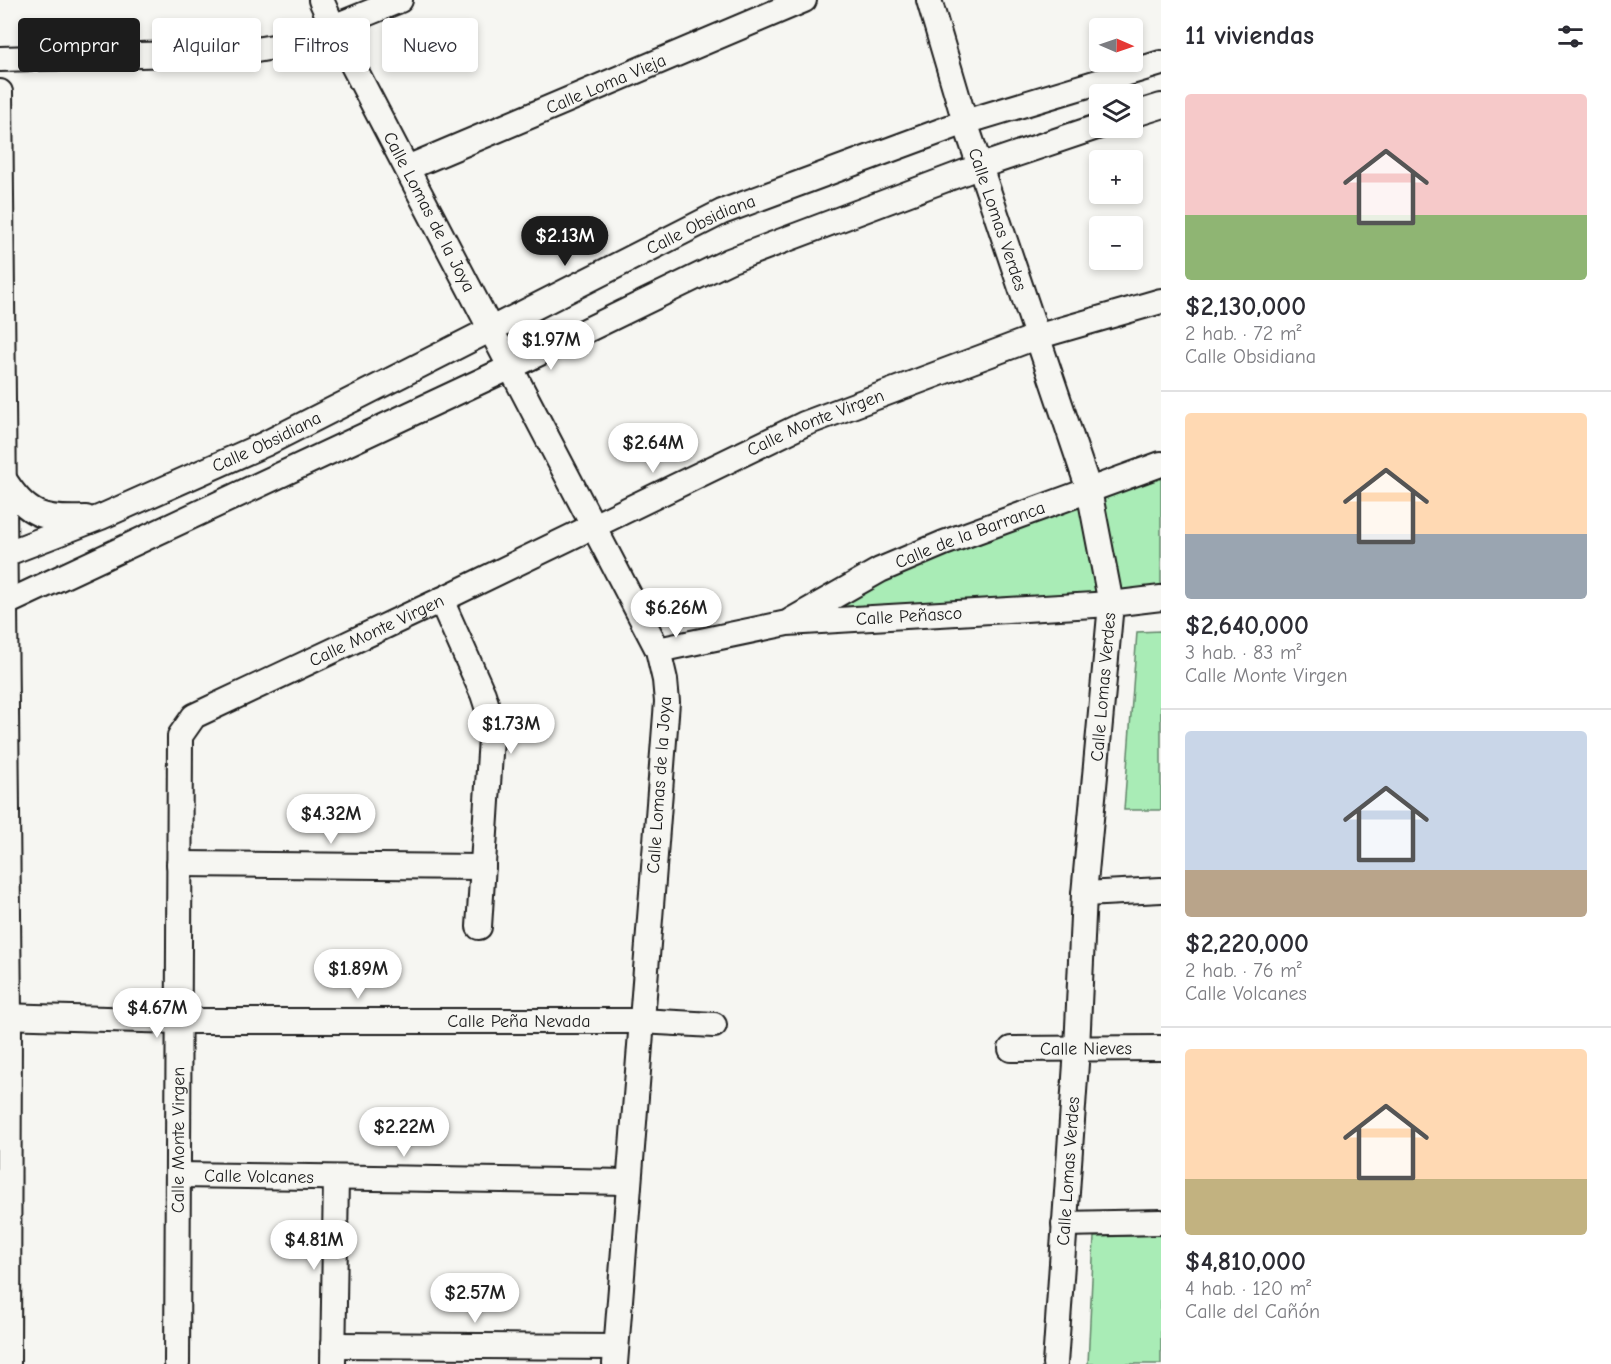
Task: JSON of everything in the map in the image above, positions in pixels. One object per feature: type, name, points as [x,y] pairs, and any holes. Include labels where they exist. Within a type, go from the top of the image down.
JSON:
[{"type":"street","name":"Calle Lomas de la Joya","points":[[321,0],[328,18]]},
{"type":"street","points":[[358,18],[400,0]]},
{"type":"street","name":"Calle Loma Vieja","points":[[407,168],[804,0]]},
{"type":"street","name":"Calle Lomas Verdes","points":[[929,0],[965,122],[1089,490],[1111,604],[1084,894],[1077,1048],[1055,1364]]},
{"type":"street","points":[[0,59],[244,52],[273,47]]},
{"type":"street","name":"Calle Obsidiana","points":[[2,555],[100,517],[265,444],[722,212],[965,122],[1161,63]]},
{"type":"street","name":"Calle Lomas de la Joya","points":[[356,72],[658,650],[665,680],[667,702],[640,1021],[616,1355]]},
{"type":"street","points":[[0,92],[4,478],[2,555],[4,1153],[8,1364]]},
{"type":"street","points":[[1143,112],[1161,106]]},
{"type":"street","name":"Calle Obsidiana","points":[[2,605],[510,367],[729,261],[981,166],[1089,130]]},
{"type":"street","name":"Calle Monte Virgen","points":[[177,1364],[180,736],[194,716],[441,600],[804,424],[1036,337],[1161,301]]},
{"type":"street","name":"Calle de la Barranca","points":[[788,623],[880,570],[944,543],[1161,464]]},
{"type":"street","points":[[4,478],[17,500],[41,516],[100,517]]},
{"type":"street","name":"Calle Peñasco","points":[[658,650],[788,623],[1111,604],[1161,598]]},
{"type":"street","points":[[441,600],[483,694],[492,722],[479,927]]},
{"type":"street","points":[[179,864],[483,867]]},
{"type":"street","points":[[1084,894],[1161,890]]},
{"type":"street","name":"Calle Peña Nevada","points":[[4,1016],[178,1021],[640,1021],[714,1025]]},
{"type":"street","name":"Calle Nieves","points":[[1011,1049],[1161,1048]]},
{"type":"street","name":"Calle Volcanes","points":[[178,1175],[628,1182]]},
{"type":"street","points":[[336,1178],[333,1355],[616,1355]]},
{"type":"street","points":[[1064,1224],[1161,1221]]},
{"type":"green space","points":[[1161,471],[1161,593],[1116,600],[1094,495]]},
{"type":"green space","points":[[1083,498],[1103,598],[811,613],[888,571]]},
{"type":"green space","points":[[1161,631],[1161,810],[1124,810],[1137,632]]},
{"type":"green space","points":[[1161,1235],[1161,1364],[1088,1364],[1094,1237]]}]
